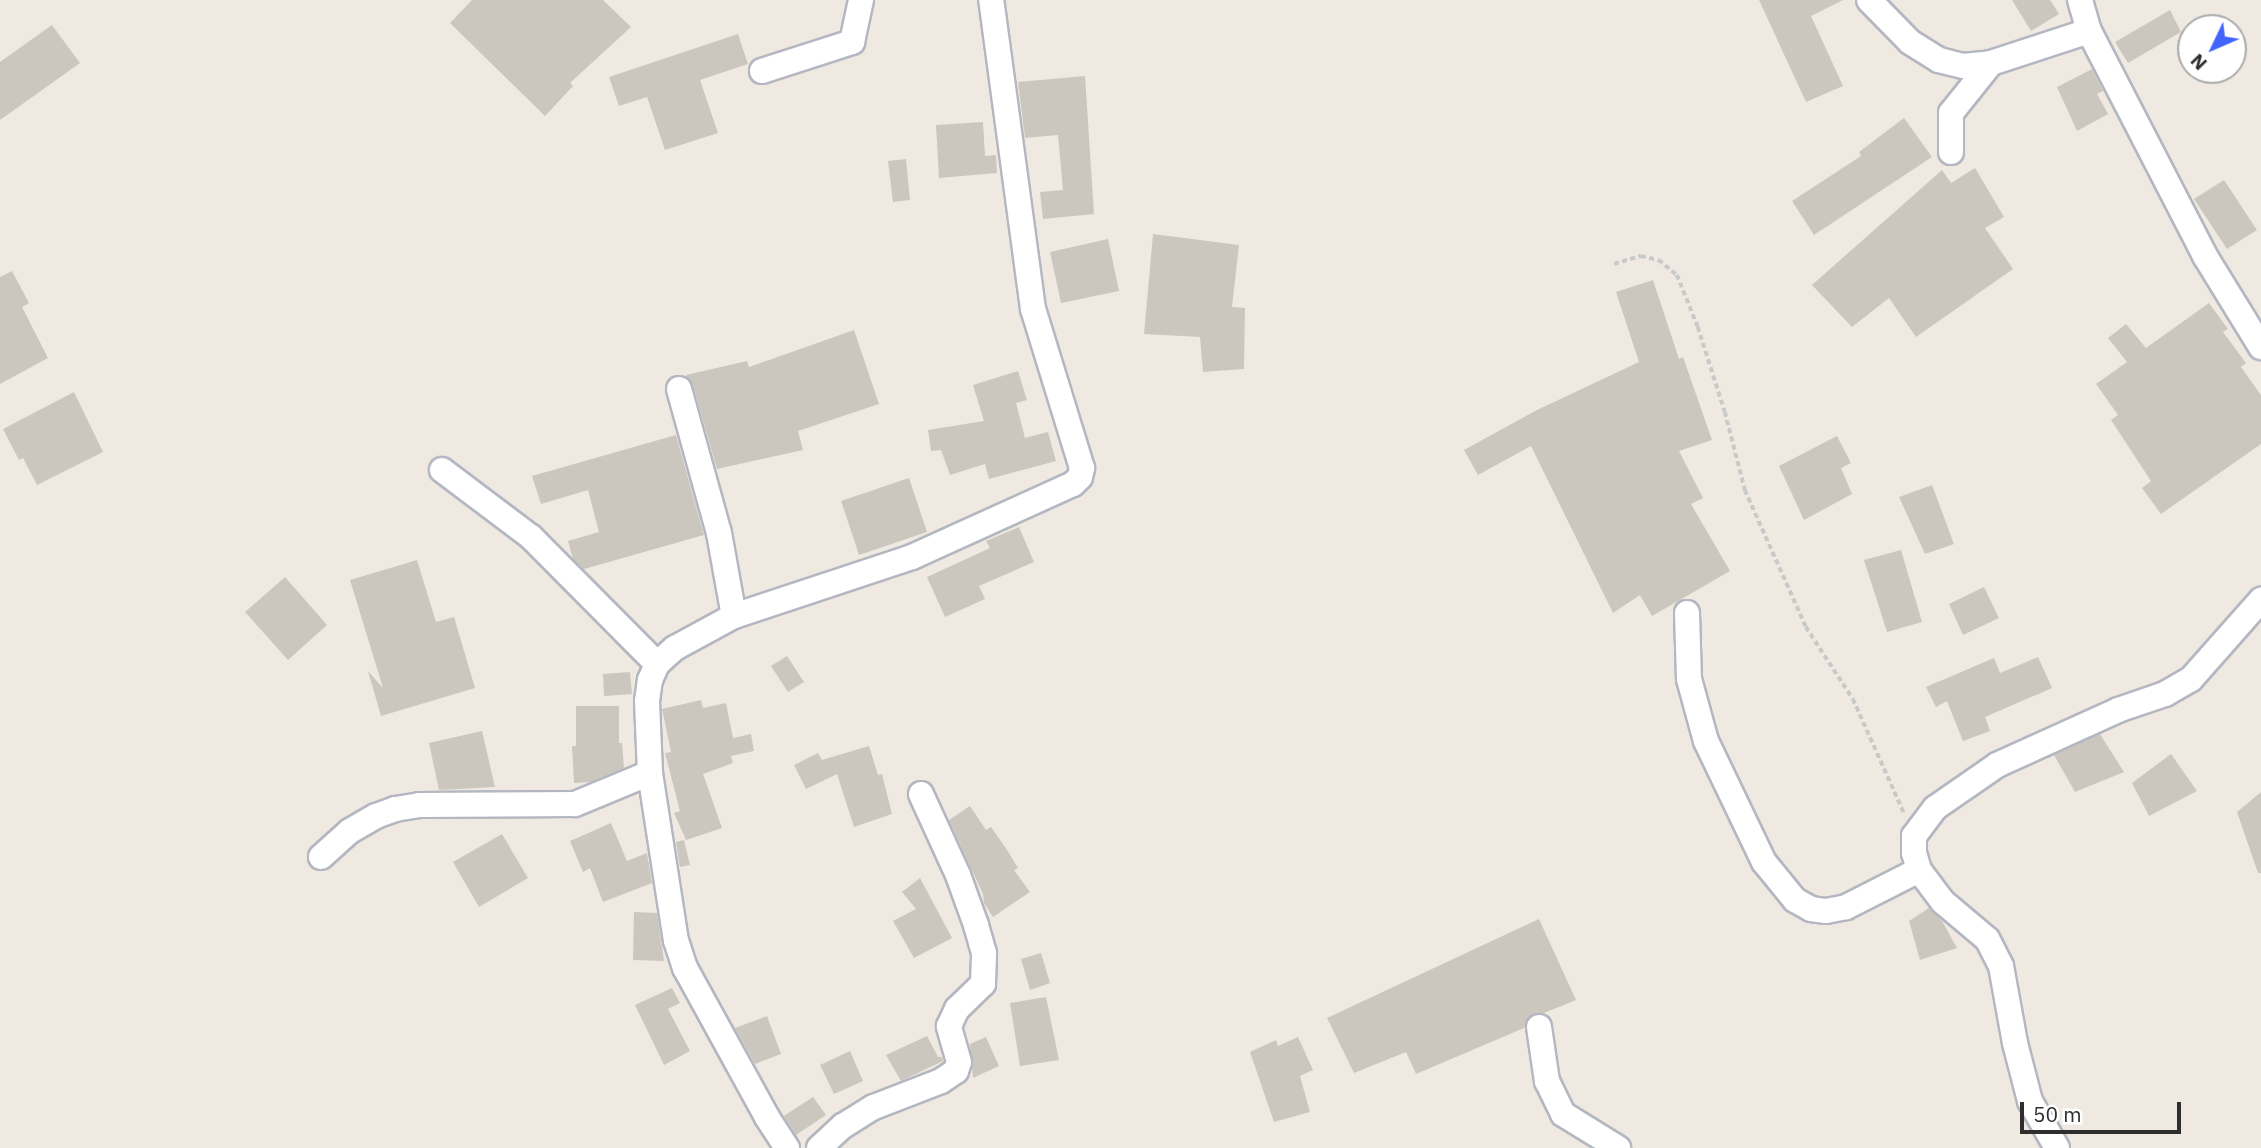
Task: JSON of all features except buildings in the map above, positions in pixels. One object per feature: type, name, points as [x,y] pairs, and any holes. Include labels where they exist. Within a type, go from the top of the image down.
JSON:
[{"type":"street","points":[[762,71],[852,42],[861,0]]},
{"type":"street","points":[[787,1148],[685,968],[676,941],[650,774],[647,701],[657,664],[694,635],[734,616],[912,557],[1073,484],[1080,477],[1082,468],[1033,309],[991,0]]},
{"type":"street","points":[[1869,0],[1910,42],[1939,60],[1963,66],[1991,63],[2089,31]]},
{"type":"street","points":[[2080,0],[2089,31],[2205,256],[2261,347]]},
{"type":"street","points":[[1951,152],[1951,113],[1991,63]]},
{"type":"street","points":[[679,389],[719,533],[734,616]]},
{"type":"street","points":[[442,470],[531,537],[657,664]]},
{"type":"street","points":[[2057,1148],[2030,1101],[2015,1044],[2001,966],[1987,939],[1943,902],[1919,870],[1914,853],[1914,836],[1935,808],[1997,765],[2118,710],[2165,694],[2191,679],[2261,600]]},
{"type":"street","points":[[1687,613],[1689,679],[1706,741],[1737,811],[1764,862],[1795,900],[1811,909],[1826,911],[1846,907],[1919,870]]},
{"type":"street","points":[[321,857],[350,831],[395,809],[419,805],[575,804],[650,774]]},
{"type":"street","points":[[819,1148],[843,1126],[874,1107],[942,1081],[956,1071],[959,1062],[949,1026],[957,1009],[983,984],[984,953],[976,925],[958,875],[921,794]]},
{"type":"street","points":[[1539,1027],[1547,1081],[1563,1114],[1618,1148]]},
{"type":"path","points":[[1614,264],[1641,256],[1659,260],[1677,275],[1698,327],[1725,412],[1745,490],[1806,627],[1853,699],[1914,836]]}]
